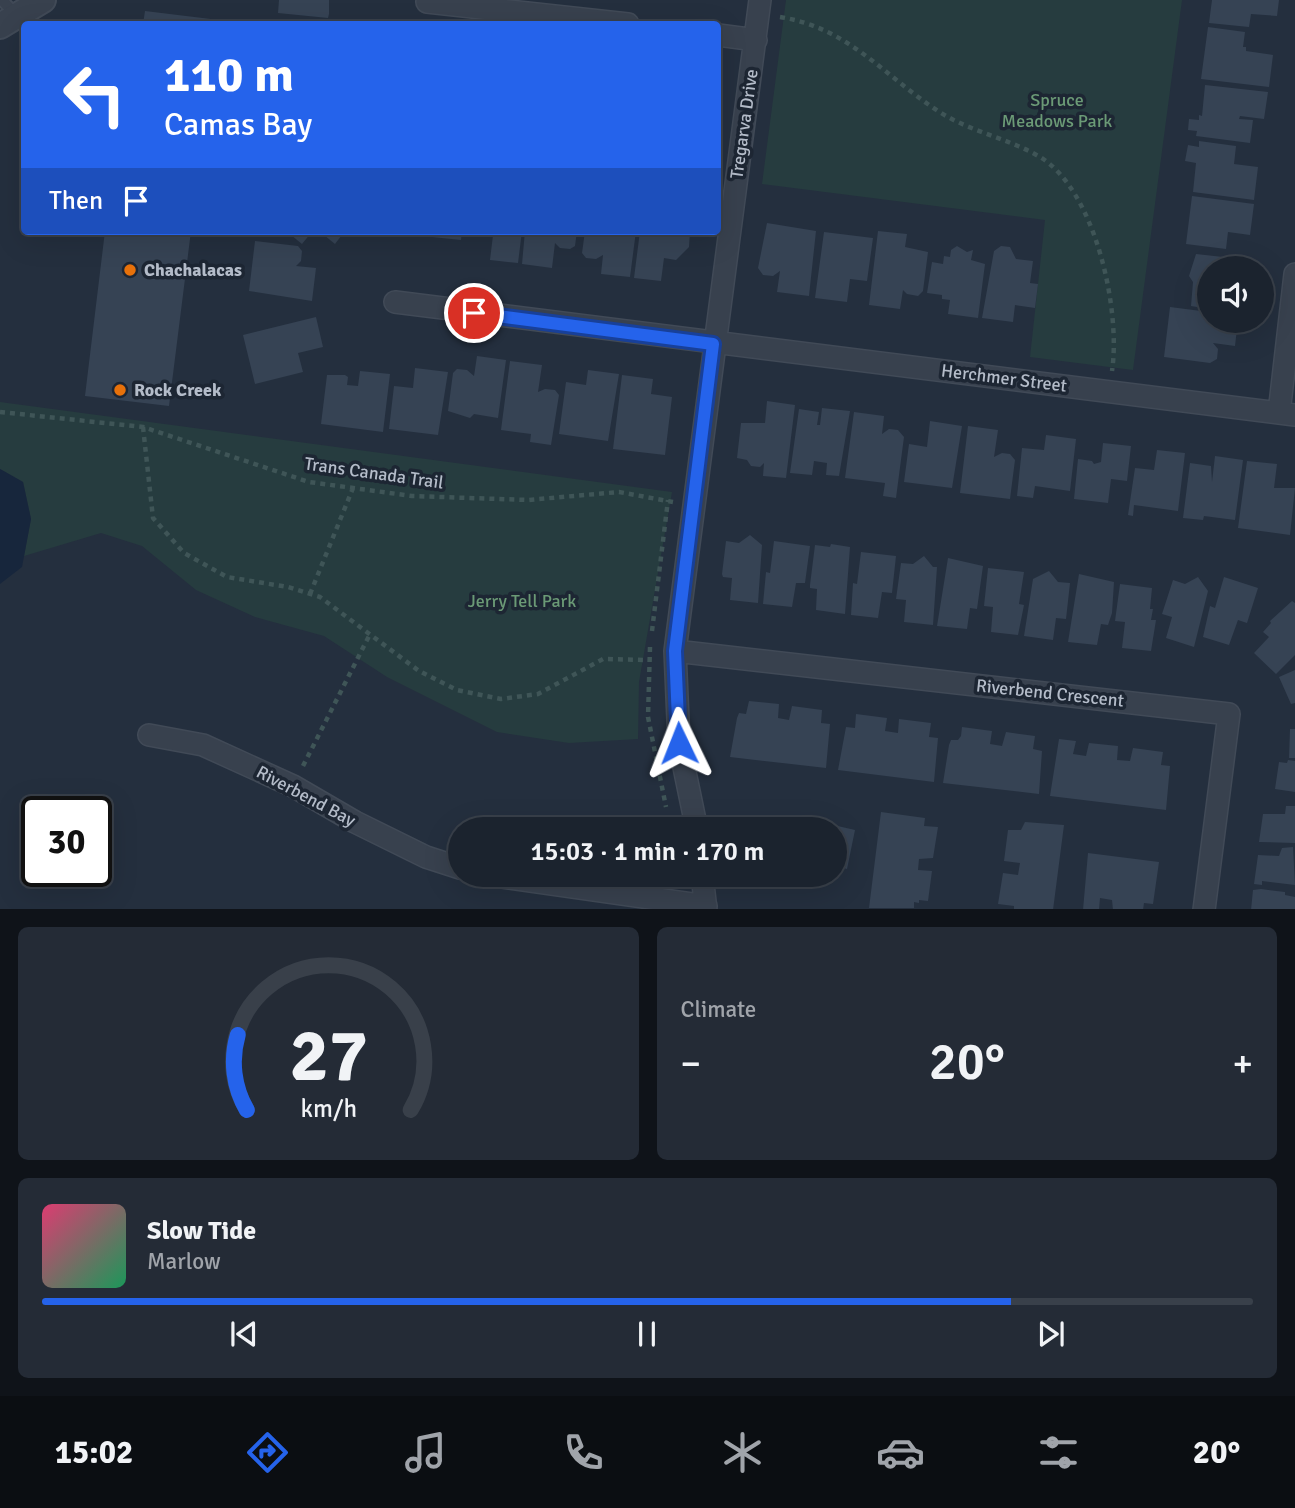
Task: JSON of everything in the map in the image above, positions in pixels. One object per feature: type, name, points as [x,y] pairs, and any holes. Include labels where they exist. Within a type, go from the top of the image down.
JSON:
[{"type":"street","points":[[6,14],[43,0]]},
{"type":"street","points":[[427,2],[570,9],[616,21]]},
{"type":"street","name":"Tregarva Drive","points":[[694,817],[679,743],[675,651],[759,7]]},
{"type":"street","points":[[721,35],[756,40]]},
{"type":"street","points":[[1287,414],[1295,274]]},
{"type":"street","name":"Herchmer Street","points":[[395,302],[1287,414]]},
{"type":"street","name":"Riverbend Crescent","points":[[675,651],[1229,714],[1204,909]]},
{"type":"street","name":"Riverbend Bay","points":[[149,735],[203,745],[293,786],[426,857],[448,864]]},
{"type":"street","points":[[567,887],[706,908],[703,887]]},
{"type":"path","points":[[759,7],[819,26],[881,65],[940,112],[1028,151],[1055,168],[1080,204],[1099,253],[1113,324],[1113,365],[1109,391]]},
{"type":"path","name":"Trans Canada Trail","points":[[0,412],[143,427],[309,482],[412,496],[528,500],[619,492],[668,500]]},
{"type":"path","points":[[143,427],[153,518],[184,552],[227,577],[288,587],[320,597],[419,671],[457,690],[500,699],[538,694],[603,659],[649,660]]},
{"type":"path","points":[[310,594],[353,488]]},
{"type":"path","points":[[293,786],[369,636]]},
{"type":"green space","name":"Spruce Meadows Park","points":[[786,0],[1182,0],[1133,370],[1030,357],[1045,220],[762,184]]},
{"type":"green space","name":"Jerry Tell Park","points":[[0,402],[672,492],[639,682],[638,739],[569,743],[497,732],[387,677],[324,636],[255,617],[196,590],[142,546],[101,533],[24,556],[31,519],[23,482],[0,469]]},
{"type":"water","points":[[0,469],[23,482],[31,519],[22,567],[0,584]]},
{"type":"building","points":[[279,0],[329,0],[328,18],[278,13]]},
{"type":"building","points":[[1212,0],[1279,0],[1277,16],[1251,14],[1249,27],[1209,23]]},
{"type":"building","points":[[145,11],[219,20],[219,21],[143,21]]},
{"type":"building","points":[[1208,27],[1245,32],[1243,47],[1246,47],[1246,51],[1273,55],[1269,87],[1201,79]]},
{"type":"building","points":[[1205,85],[1268,92],[1264,119],[1240,116],[1239,119],[1253,120],[1250,143],[1196,136],[1197,131],[1188,130],[1189,119],[1199,120],[1199,115],[1202,116]]},
{"type":"building","points":[[1199,141],[1236,146],[1234,164],[1258,167],[1254,200],[1193,192],[1196,163],[1185,161],[1188,145],[1199,147]]},
{"type":"building","points":[[1192,196],[1254,204],[1250,235],[1228,232],[1226,249],[1186,244]]},
{"type":"building","points":[[767,223],[816,231],[809,296],[777,292],[780,271],[773,276],[763,275],[758,268]]},
{"type":"building","points":[[878,231],[907,234],[905,247],[928,252],[923,291],[918,296],[907,294],[903,290],[900,309],[869,305]]},
{"type":"building","points":[[824,232],[873,238],[867,281],[850,279],[847,302],[815,298]]},
{"type":"building","points":[[105,235],[190,235],[169,406],[85,396]]},
{"type":"building","points":[[291,235],[309,235],[302,244]]},
{"type":"building","points":[[324,235],[342,235],[335,244]]},
{"type":"building","points":[[432,235],[462,235],[461,240]]},
{"type":"building","points":[[493,235],[522,235],[518,263],[490,260]]},
{"type":"building","points":[[525,235],[576,235],[575,246],[570,249],[560,248],[555,243],[552,268],[522,264]]},
{"type":"building","points":[[584,235],[635,235],[630,277],[601,274],[603,255],[596,259],[586,258],[582,253]]},
{"type":"building","points":[[639,235],[690,235],[689,247],[676,260],[664,258],[661,281],[634,278]]},
{"type":"building","points":[[255,241],[298,246],[302,251],[301,261],[296,266],[316,268],[312,301],[249,291]]},
{"type":"building","points":[[957,246],[967,252],[973,250],[971,260],[985,264],[978,318],[948,314],[950,300],[942,299],[942,295],[927,293],[932,262],[943,264],[944,256],[950,257],[951,250]]},
{"type":"building","points":[[1001,246],[1010,247],[1016,259],[1033,261],[1030,283],[1038,284],[1035,308],[1015,305],[1013,322],[982,318],[994,251]]},
{"type":"building","points":[[1196,254],[1214,256],[1197,256],[1197,307],[1191,306],[1193,282],[1189,276]]},
{"type":"building","points":[[1170,307],[1197,310],[1197,333],[1236,333],[1235,346],[1213,343],[1218,349],[1217,359],[1210,363],[1164,357]]},
{"type":"building","points":[[316,317],[323,347],[298,353],[303,372],[255,384],[243,335]]},
{"type":"building","points":[[477,356],[506,360],[498,418],[474,414],[470,418],[448,411],[453,373],[457,369],[467,370],[474,376]]},
{"type":"building","points":[[510,361],[542,365],[538,392],[545,389],[555,390],[559,395],[551,445],[530,442],[531,434],[501,430]]},
{"type":"building","points":[[415,368],[448,372],[438,435],[389,429],[394,386],[413,388]]},
{"type":"building","points":[[588,370],[619,374],[608,441],[559,434],[566,382],[586,385]]},
{"type":"building","points":[[360,371],[390,374],[383,432],[321,424],[327,375],[345,375],[348,377],[347,385],[358,386]]},
{"type":"building","points":[[622,375],[653,379],[651,394],[672,397],[665,455],[613,449]]},
{"type":"building","points":[[767,401],[795,405],[786,478],[763,476],[764,463],[760,467],[751,466],[747,460],[737,458],[741,423],[765,423]]},
{"type":"building","points":[[822,408],[850,411],[839,476],[826,475],[827,463],[814,461],[812,475],[790,473],[799,409],[819,412],[817,425],[820,425]]},
{"type":"building","points":[[854,412],[884,416],[882,434],[889,429],[898,430],[904,437],[896,498],[883,496],[885,483],[845,478]]},
{"type":"building","points":[[930,421],[962,426],[952,488],[904,482],[909,444],[927,447]]},
{"type":"building","points":[[968,426],[998,430],[994,457],[1002,453],[1010,454],[1015,460],[1010,499],[960,493]]},
{"type":"building","points":[[1046,435],[1076,439],[1070,491],[1035,486],[1033,498],[1017,496],[1022,448],[1044,450]]},
{"type":"building","points":[[1103,443],[1131,446],[1127,481],[1111,479],[1108,503],[1074,499],[1078,459],[1092,461],[1094,464],[1101,462]]},
{"type":"building","points":[[1157,450],[1185,453],[1178,511],[1134,505],[1133,516],[1128,515],[1135,468],[1154,470]]},
{"type":"building","points":[[1215,456],[1243,460],[1235,520],[1204,516],[1203,520],[1183,518],[1190,463],[1211,466],[1212,482]]},
{"type":"building","points":[[1247,461],[1277,464],[1274,488],[1295,488],[1290,535],[1238,528]]},
{"type":"building","points":[[750,535],[762,545],[758,603],[730,600],[732,578],[723,577],[722,574],[726,541],[739,543]]},
{"type":"building","points":[[774,541],[810,546],[805,583],[796,583],[792,607],[763,604],[766,572],[770,573]]},
{"type":"building","points":[[831,544],[850,547],[845,614],[816,610],[817,589],[810,588],[815,545],[830,547]]},
{"type":"building","points":[[861,552],[896,556],[892,593],[882,592],[878,618],[851,615],[853,583],[857,584]]},
{"type":"building","points":[[924,556],[933,567],[937,567],[933,625],[904,622],[906,600],[896,599],[901,563],[913,564]]},
{"type":"building","points":[[948,558],[983,566],[977,609],[970,608],[967,629],[937,626]]},
{"type":"building","points":[[988,568],[1024,572],[1019,604],[1024,605],[1018,635],[991,632],[993,607],[984,606]]},
{"type":"building","points":[[1049,571],[1058,582],[1070,583],[1066,619],[1056,618],[1053,640],[1024,636],[1033,579]]},
{"type":"building","points":[[1079,574],[1114,582],[1112,613],[1108,625],[1101,624],[1097,645],[1068,642]]},
{"type":"building","points":[[1198,577],[1208,591],[1194,647],[1166,638],[1172,617],[1162,614],[1173,580],[1185,584]]},
{"type":"building","points":[[1224,577],[1258,588],[1247,623],[1238,620],[1229,645],[1203,637],[1210,606],[1215,608]]},
{"type":"building","points":[[1120,584],[1152,588],[1151,620],[1156,620],[1151,651],[1122,648],[1125,622],[1115,621]]},
{"type":"building","points":[[1292,601],[1295,603],[1295,655],[1276,674],[1254,653],[1269,637],[1263,632],[1270,621]]},
{"type":"building","points":[[1295,670],[1295,703],[1291,704],[1279,677]]},
{"type":"building","points":[[749,701],[779,704],[778,718],[789,720],[792,706],[822,710],[821,723],[830,724],[826,768],[730,757],[737,718],[739,713],[746,714]]},
{"type":"building","points":[[856,714],[887,718],[885,731],[898,733],[899,719],[931,723],[929,737],[938,738],[934,782],[838,770],[846,727],[855,728]]},
{"type":"building","points":[[962,727],[992,731],[990,744],[1002,746],[1006,732],[1035,736],[1033,749],[1042,751],[1039,794],[943,783],[949,745],[951,740],[958,740],[961,736]]},
{"type":"building","points":[[1290,729],[1295,729],[1295,758],[1289,758]]},
{"type":"building","points":[[1059,739],[1076,741],[1073,754],[1086,756],[1089,743],[1118,746],[1117,760],[1130,761],[1133,748],[1163,752],[1161,765],[1170,766],[1166,810],[1050,796]]},
{"type":"building","points":[[1288,760],[1295,761],[1295,792],[1275,789],[1279,762],[1287,763]]},
{"type":"building","points":[[1286,806],[1295,806],[1295,843],[1259,842],[1263,814],[1285,814]]},
{"type":"building","points":[[881,812],[925,818],[924,826],[938,827],[933,858],[919,859],[918,870],[932,871],[928,901],[914,902],[914,908],[869,908]]},
{"type":"building","points":[[1025,822],[1064,825],[1053,909],[1014,909],[1014,906],[998,904],[1003,873],[1018,875],[1020,863],[1004,861],[1008,830],[1021,830]]},
{"type":"building","points":[[847,828],[855,830],[847,869]]},
{"type":"building","points":[[1293,847],[1295,885],[1262,881],[1262,885],[1254,884],[1258,855],[1279,856],[1282,848]]},
{"type":"building","points":[[1088,853],[1159,862],[1153,904],[1144,903],[1143,909],[1113,909],[1112,900],[1100,898],[1099,909],[1083,909]]},
{"type":"building","points":[[1253,890],[1285,892],[1285,895],[1295,897],[1295,909],[1251,909]]},
{"type":"place","name":"Chachalacas","points":[[130,270]]},
{"type":"place","name":"Rock Creek","points":[[120,390]]},
{"type":"route","points":[[474,313],[713,344],[675,651],[679,743]]}]
